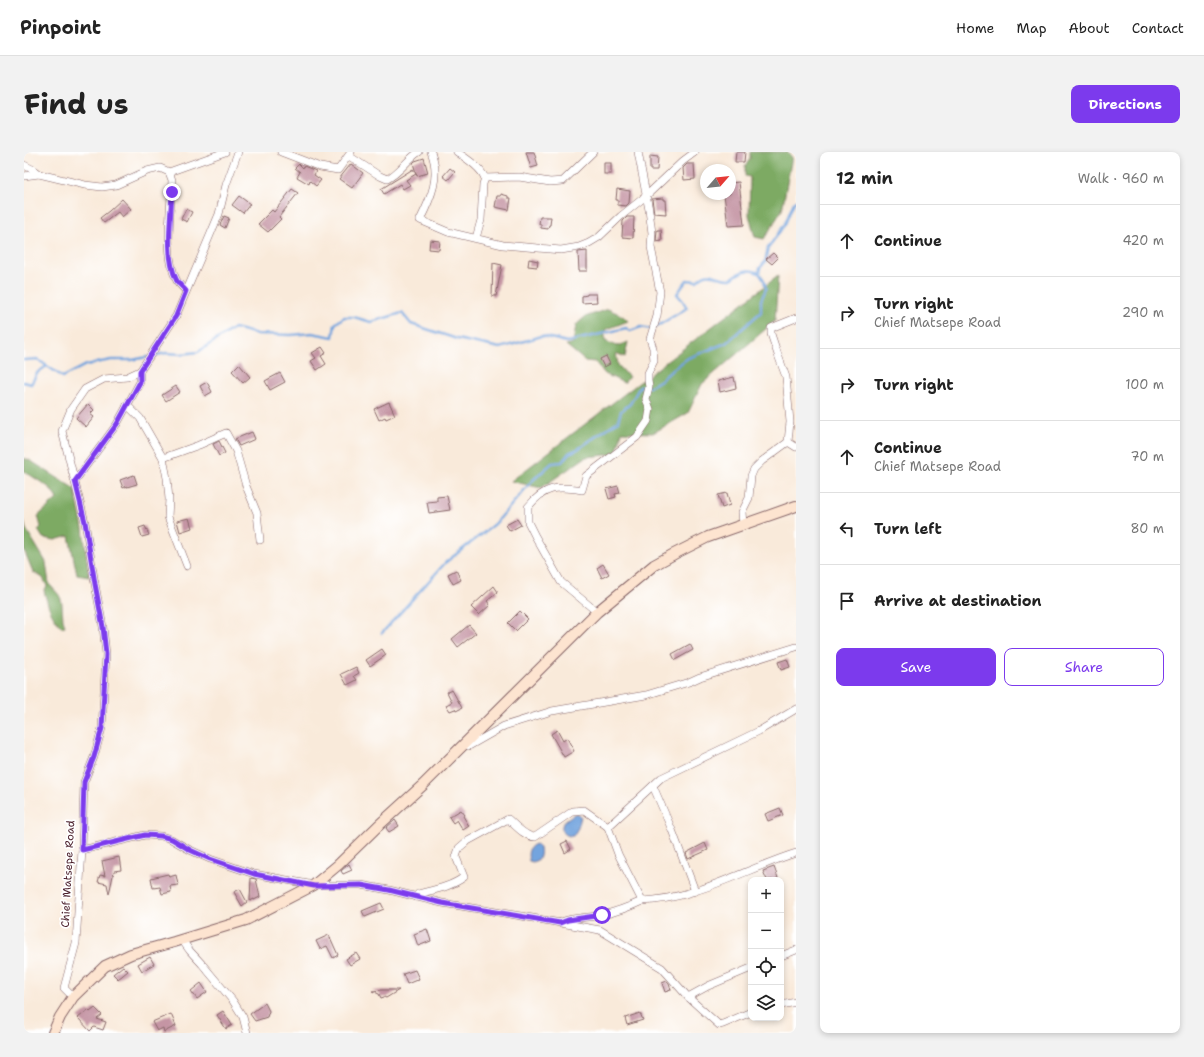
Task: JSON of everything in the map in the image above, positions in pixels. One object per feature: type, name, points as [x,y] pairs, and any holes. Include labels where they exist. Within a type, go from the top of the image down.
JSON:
[{"type":"street","points":[[24,176],[39,174],[85,185],[102,187],[116,185],[147,171],[160,168],[169,172],[225,152]]},
{"type":"street","points":[[75,481],[117,424],[140,382],[140,371],[176,316],[219,214],[226,185],[238,152]]},
{"type":"street","points":[[281,152],[320,167],[338,170],[350,154],[380,176],[387,179],[399,171],[419,152]]},
{"type":"street","points":[[431,152],[436,174],[429,202],[420,220],[448,232],[503,245],[560,250],[579,247],[599,237],[621,216],[646,196],[682,161],[695,152]]},
{"type":"street","points":[[457,152],[471,162],[485,178],[483,184],[481,220],[476,238]]},
{"type":"street","points":[[485,178],[519,177],[550,182],[563,182],[593,152]]},
{"type":"street","points":[[597,612],[561,582],[528,522],[528,507],[534,500],[545,492],[555,488],[566,487],[582,490],[586,476],[637,437],[648,421],[650,409],[646,399],[649,387],[648,374],[654,361],[653,348],[650,339],[657,316],[660,292],[651,247],[652,233],[649,210],[638,152]]},
{"type":"street","points":[[24,165],[39,174]]},
{"type":"street","points":[[169,172],[172,180],[169,234],[171,265],[176,281],[186,291]]},
{"type":"street","points":[[743,524],[742,512],[749,498],[751,476],[754,469],[762,461],[788,442],[790,422],[786,377],[771,334],[771,328],[796,318]]},
{"type":"street","name":"Chief Matsepe Road","points":[[73,997],[64,988],[76,943],[82,850],[84,782],[94,757],[102,728],[106,654],[103,627],[85,522],[62,431],[71,409],[84,389],[104,379],[128,377],[140,371]]},
{"type":"street","points":[[127,405],[140,418],[163,458],[168,478],[168,517],[187,566]]},
{"type":"street","points":[[163,458],[226,433],[236,451],[246,486],[257,513],[260,540]]},
{"type":"street","points":[[788,442],[796,447]]},
{"type":"street","points":[[53,1033],[60,1017],[73,997],[105,966],[131,954],[246,920],[314,886],[423,785],[597,612],[654,565],[708,537],[796,506]]},
{"type":"street","points":[[464,744],[469,746],[504,726],[552,711],[646,694],[689,682],[700,677],[796,646]]},
{"type":"street","points":[[608,827],[661,778],[759,731],[796,709]]},
{"type":"street","points":[[653,786],[672,830],[695,891]]},
{"type":"street","points":[[416,897],[418,894],[459,881],[464,877],[456,857],[459,848],[466,842],[508,819],[526,835],[535,837],[573,811],[584,810],[608,827],[618,854],[642,901]]},
{"type":"street","points":[[82,850],[145,835],[161,836],[172,839],[190,850],[210,859],[254,874],[314,886],[361,885],[442,903],[600,930],[662,968],[688,997],[719,1025],[748,1013]]},
{"type":"street","points":[[560,923],[568,920],[602,915],[624,909],[642,901],[658,900],[695,891],[796,853]]},
{"type":"street","points":[[182,940],[233,1001],[243,1017],[247,1033]]},
{"type":"street","points":[[784,955],[796,950]]},
{"type":"street","points":[[688,997],[708,986],[748,969]]},
{"type":"street","points":[[784,1004],[796,1002]]},
{"type":"green space","points":[[750,152],[787,152],[792,157],[782,210],[764,239],[755,237],[749,215],[750,177],[745,176],[745,166],[750,159]]},
{"type":"green space","points":[[778,276],[775,321],[702,384],[688,413],[653,433],[622,432],[616,454],[586,457],[541,488],[511,481]]},
{"type":"green space","points":[[608,309],[621,315],[628,321],[605,330],[605,341],[617,346],[628,342],[625,357],[616,353],[618,365],[629,377],[624,383],[605,374],[595,362],[585,361],[566,345],[573,343],[576,325],[585,317]]},
{"type":"green space","points":[[24,458],[75,489],[83,528],[89,577],[77,575],[69,536],[55,540],[43,538],[38,530],[41,527],[38,516],[57,499],[50,488],[24,471]]},
{"type":"green space","points":[[24,522],[26,529],[46,562],[49,584],[60,596],[65,626],[61,627],[52,614],[44,591],[47,586],[43,578],[33,572],[24,550]]},
{"type":"water","points":[[576,813],[581,817],[578,828],[573,836],[568,836],[562,829],[563,823]]},
{"type":"water","points":[[536,844],[538,845],[541,853],[539,859],[533,862],[529,861],[528,856],[530,848]]},
{"type":"building","points":[[526,152],[534,152],[538,166],[531,168]]},
{"type":"building","points":[[736,152],[745,152],[744,162],[735,162]]},
{"type":"building","points":[[650,156],[658,157],[657,170],[650,170]]},
{"type":"building","points":[[424,158],[428,173],[417,176],[413,163]]},
{"type":"building","points":[[604,163],[611,163],[611,174],[604,174]]},
{"type":"building","points":[[299,164],[303,168],[304,166],[316,171],[314,175],[321,180],[316,186],[310,181],[309,184],[297,177],[300,172],[295,168]]},
{"type":"building","points":[[351,164],[363,173],[352,188],[339,179]]},
{"type":"building","points":[[687,164],[694,164],[695,179],[684,180],[683,168]]},
{"type":"building","points":[[450,168],[455,172],[448,180],[443,176]]},
{"type":"building","points":[[413,169],[416,174],[406,180],[410,185],[403,189],[400,184],[384,194],[381,189]]},
{"type":"building","points":[[736,182],[739,182],[744,225],[728,226],[725,200],[736,200]]},
{"type":"building","points":[[292,189],[298,193],[279,217],[281,219],[268,232],[258,224],[272,210],[274,212]]},
{"type":"building","points":[[617,189],[630,191],[629,203],[626,206],[618,205],[618,200],[616,200]]},
{"type":"building","points":[[501,194],[511,198],[509,210],[495,207],[497,196],[501,196]]},
{"type":"building","points":[[239,196],[250,204],[243,213],[232,205]]},
{"type":"building","points":[[663,198],[663,200],[665,200],[666,214],[654,213],[652,199]]},
{"type":"building","points":[[122,199],[131,209],[122,217],[118,212],[104,223],[100,218]]},
{"type":"building","points":[[186,209],[192,212],[187,222],[181,219]]},
{"type":"building","points":[[224,216],[229,218],[225,228],[220,225]]},
{"type":"building","points":[[540,217],[551,217],[548,229],[541,228],[541,224],[539,224]]},
{"type":"building","points":[[627,217],[634,217],[633,238],[622,237],[623,221]]},
{"type":"building","points":[[657,230],[661,230],[662,241],[656,242]]},
{"type":"building","points":[[430,240],[440,241],[439,250],[429,249]]},
{"type":"building","points":[[587,251],[587,271],[579,271],[578,252]]},
{"type":"building","points":[[773,253],[778,258],[772,264],[766,259]]},
{"type":"building","points":[[529,259],[538,261],[537,267],[528,266]]},
{"type":"building","points":[[493,263],[502,265],[496,296],[492,296]]},
{"type":"building","points":[[587,294],[596,294],[597,302],[582,303],[582,296]]},
{"type":"building","points":[[322,347],[326,353],[321,356],[326,364],[317,370],[311,361],[316,358],[312,353]]},
{"type":"building","points":[[606,356],[610,364],[604,367],[600,359]]},
{"type":"building","points":[[239,364],[250,377],[243,383],[232,371]]},
{"type":"building","points":[[280,373],[285,382],[270,390],[265,381]]},
{"type":"building","points":[[734,377],[736,388],[720,392],[718,381]]},
{"type":"building","points":[[207,382],[212,392],[205,396],[200,386]]},
{"type":"building","points":[[176,386],[180,392],[166,401],[162,395]]},
{"type":"building","points":[[389,402],[395,415],[379,420],[374,409]]},
{"type":"building","points":[[88,404],[94,410],[90,414],[94,417],[86,427],[76,418]]},
{"type":"building","points":[[252,432],[255,439],[239,446],[235,439]]},
{"type":"building","points":[[219,441],[225,453],[219,456],[213,444]]},
{"type":"building","points":[[134,475],[137,484],[123,488],[120,480]]},
{"type":"building","points":[[618,486],[620,493],[615,494],[616,497],[609,499],[606,489]]},
{"type":"building","points":[[727,493],[730,505],[722,508],[718,495]]},
{"type":"building","points":[[447,496],[450,510],[429,513],[427,502],[437,501],[437,497]]},
{"type":"building","points":[[189,518],[192,528],[180,532],[177,521]]},
{"type":"building","points":[[517,519],[521,525],[510,531],[506,525]]},
{"type":"building","points":[[145,526],[149,535],[142,537],[139,528]]},
{"type":"building","points":[[603,564],[609,574],[602,578],[597,568]]},
{"type":"building","points":[[456,570],[461,580],[453,584],[448,574]]},
{"type":"building","points":[[494,586],[498,592],[487,601],[490,605],[479,615],[471,607]]},
{"type":"building","points":[[520,611],[528,619],[516,631],[508,623]]},
{"type":"building","points":[[469,625],[476,633],[458,647],[452,639]]},
{"type":"building","points":[[690,644],[693,650],[675,660],[672,654]]},
{"type":"building","points":[[382,649],[386,655],[370,666],[366,660]]},
{"type":"building","points":[[787,659],[790,667],[781,670],[778,662]]},
{"type":"building","points":[[356,667],[359,673],[354,676],[357,680],[347,685],[341,674]]},
{"type":"building","points":[[452,690],[462,708],[456,711],[455,709],[450,711],[446,705],[452,702],[447,692]]},
{"type":"building","points":[[557,730],[563,741],[567,738],[574,751],[564,757],[551,734]]},
{"type":"building","points":[[780,808],[783,815],[768,821],[765,814]]},
{"type":"building","points":[[461,810],[465,815],[463,816],[469,826],[463,830],[457,820],[453,823],[449,817]]},
{"type":"building","points":[[395,820],[399,826],[389,832],[386,828]]},
{"type":"building","points":[[567,841],[571,849],[565,853],[561,844]]},
{"type":"building","points":[[705,843],[708,850],[688,859],[686,853]]},
{"type":"building","points":[[119,857],[121,870],[114,871],[109,894],[107,884],[98,882],[100,875],[105,876],[102,861]]},
{"type":"building","points":[[349,864],[352,870],[343,874],[341,871]]},
{"type":"building","points":[[774,867],[778,877],[766,877],[763,871]]},
{"type":"building","points":[[168,874],[169,877],[176,875],[178,885],[170,886],[171,892],[162,894],[160,887],[153,888],[151,878]]},
{"type":"building","points":[[251,878],[256,879],[260,897],[250,901]]},
{"type":"building","points":[[240,889],[247,902],[242,906],[234,892]]},
{"type":"building","points":[[381,903],[384,909],[365,917],[362,911]]},
{"type":"building","points":[[427,929],[431,941],[418,946],[414,934]]},
{"type":"building","points":[[329,935],[338,955],[333,958],[327,946],[320,949],[316,941]]},
{"type":"building","points":[[356,953],[360,959],[350,965],[346,959]]},
{"type":"building","points":[[150,957],[154,964],[142,971],[138,964]]},
{"type":"building","points":[[123,966],[128,971],[118,979],[113,974]]},
{"type":"building","points":[[415,970],[419,979],[407,984],[403,974]]},
{"type":"building","points":[[667,981],[671,990],[665,992],[662,983]]},
{"type":"building","points":[[201,983],[207,992],[197,999],[191,991]]},
{"type":"building","points":[[399,990],[386,998],[381,998],[379,994],[372,991]]},
{"type":"building","points":[[265,1003],[269,1011],[267,1017],[255,1021],[250,1014]]},
{"type":"building","points":[[95,1008],[102,1015],[97,1019],[106,1022],[103,1030],[94,1027],[90,1031],[78,1018],[88,1010],[90,1012]]},
{"type":"building","points":[[223,1011],[232,1025],[226,1029],[217,1015]]},
{"type":"building","points":[[640,1013],[643,1020],[627,1025],[625,1018]]},
{"type":"building","points":[[171,1014],[176,1026],[164,1032],[163,1028],[157,1031],[152,1022]]},
{"type":"waterway","points":[[656,327],[687,308],[677,294],[687,280],[697,281],[710,274],[725,279],[731,279],[741,272],[752,271],[759,273],[760,268],[765,262],[768,248],[785,224],[794,202],[796,201]]},
{"type":"waterway","points":[[382,633],[446,562],[495,524],[532,481],[552,463],[562,462],[569,453],[578,449],[618,421],[621,411],[630,404],[640,386],[649,387],[661,380],[688,358],[726,343],[761,312],[761,300],[766,289],[764,280],[759,273]]},
{"type":"waterway","points":[[152,356],[166,353],[181,354],[198,352],[234,328],[257,334],[291,335],[312,333],[333,337],[335,324],[344,317],[354,317],[371,322],[402,313],[411,324],[457,339],[500,348],[542,336],[567,342],[626,328],[630,331],[641,327],[651,329]]},
{"type":"waterway","points":[[24,360],[37,359],[63,377],[86,365],[111,360],[132,360],[147,357]]},
{"type":"waterway","points":[[24,382],[31,384],[38,372],[47,366]]},
{"type":"route","points":[[172,192],[169,234],[171,265],[176,281],[186,291],[176,316],[140,371],[140,382],[117,424],[75,481],[85,522],[100,608],[106,654],[102,728],[94,757],[84,782],[82,850],[145,835],[161,836],[172,839],[190,850],[210,859],[254,874],[314,886],[361,885],[442,903],[560,923],[568,920],[602,915]]}]
